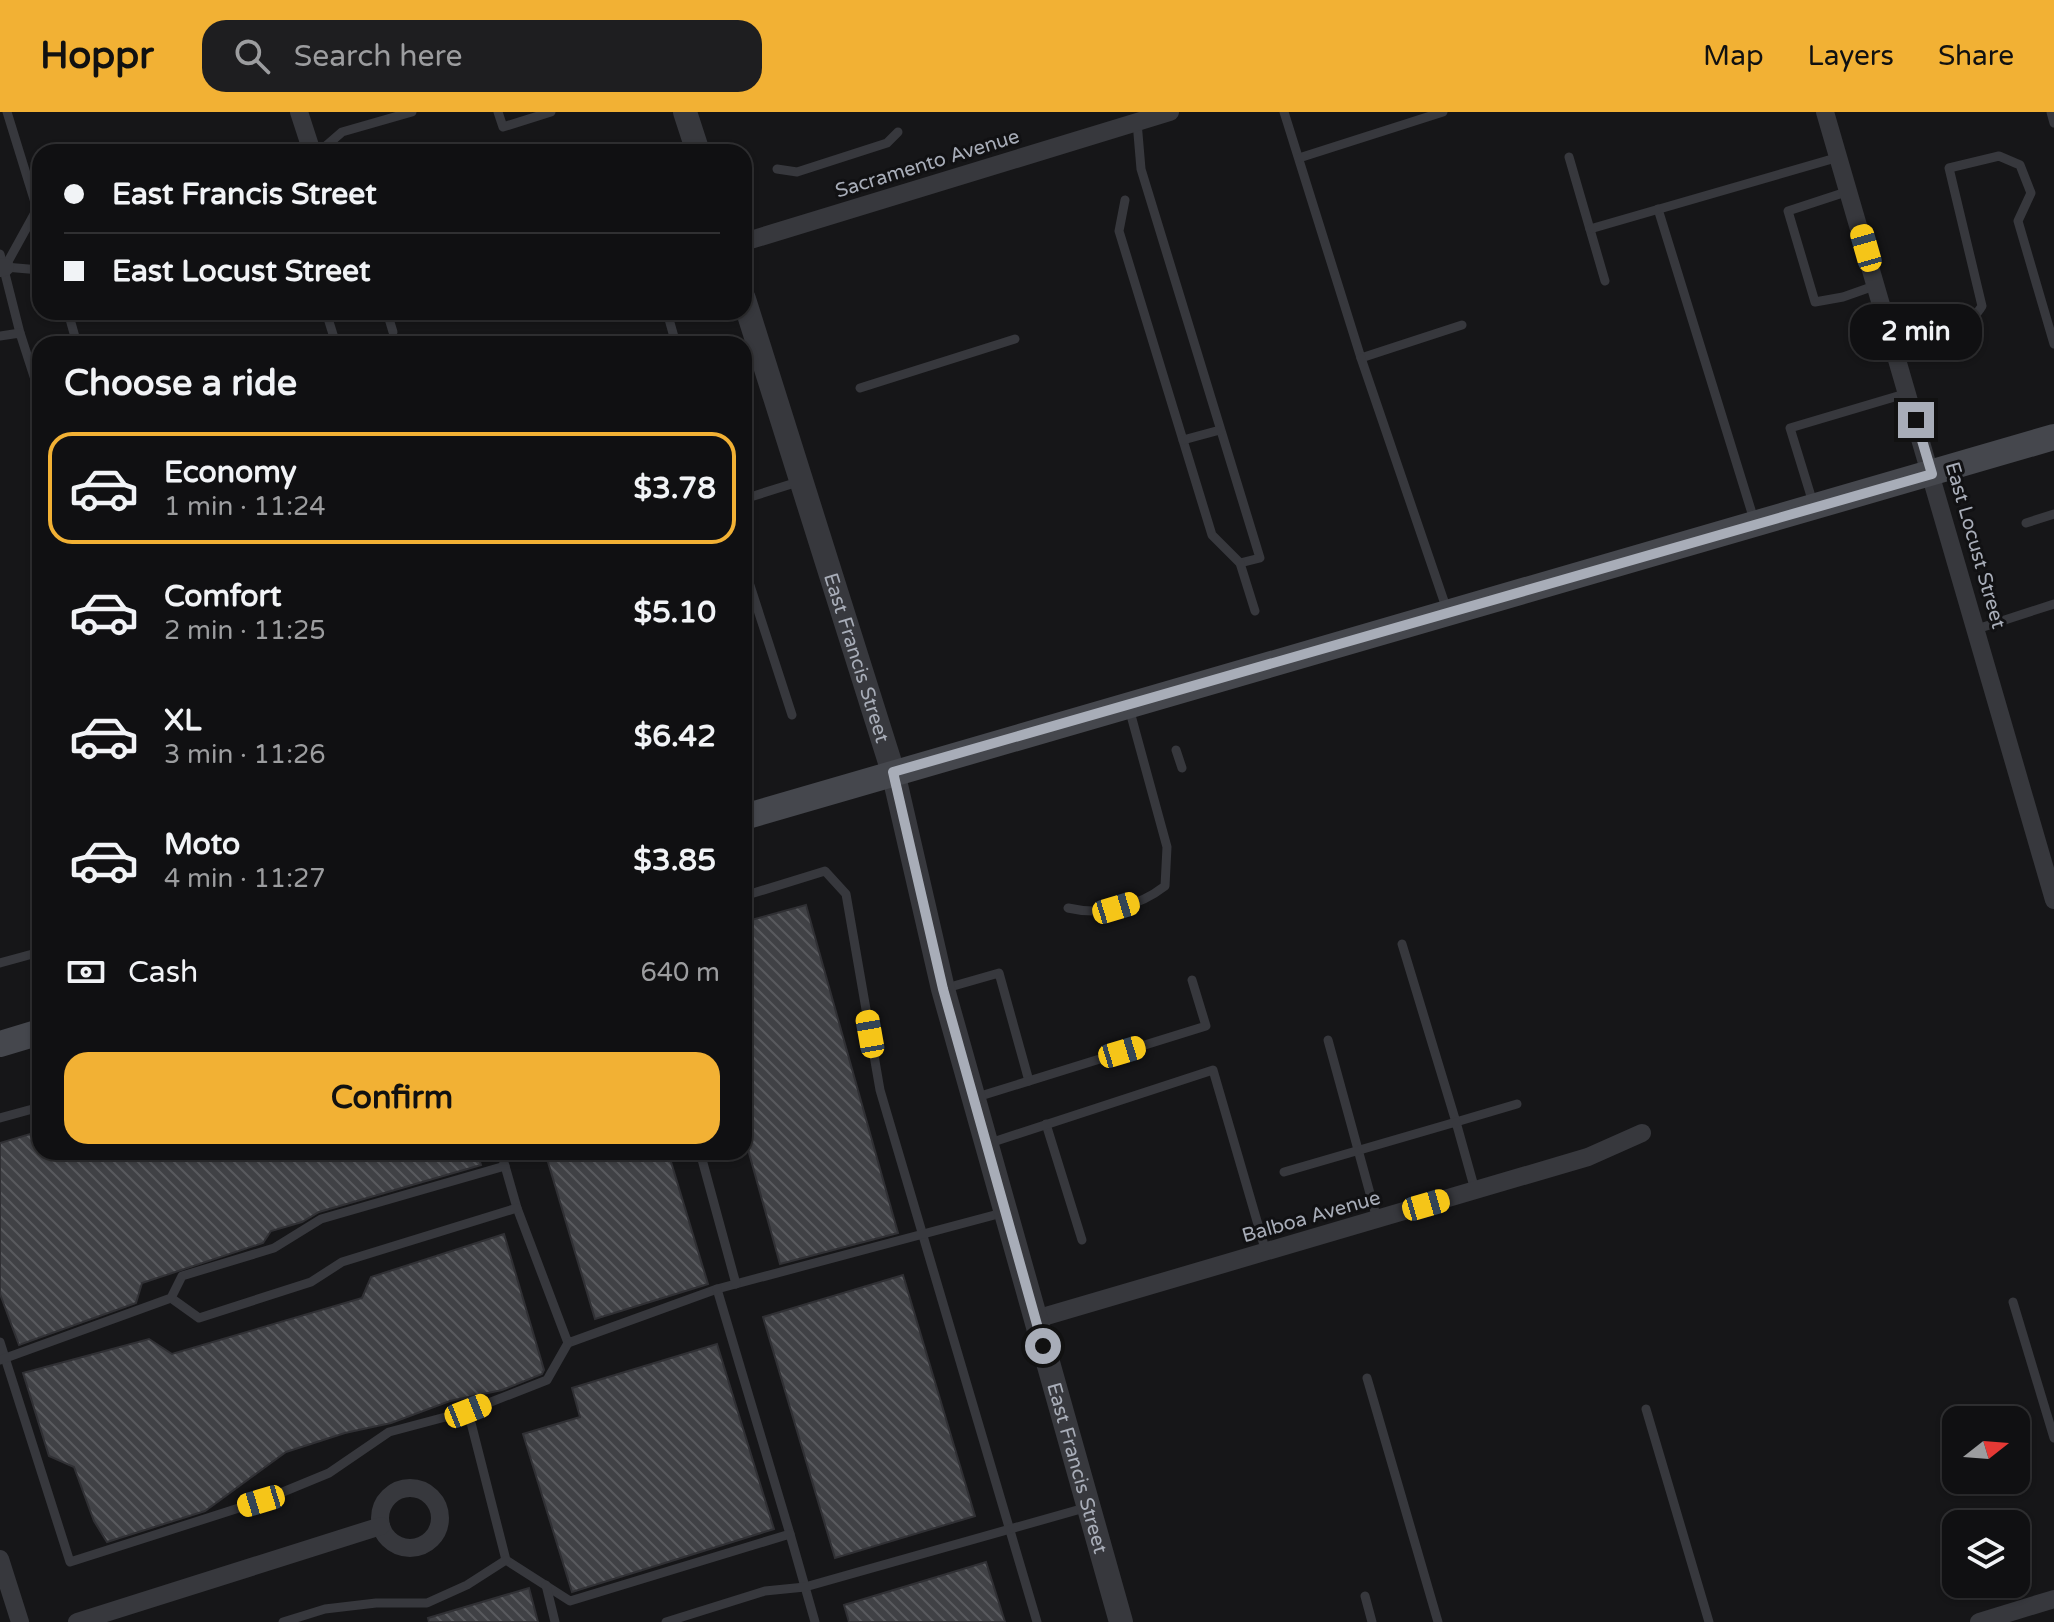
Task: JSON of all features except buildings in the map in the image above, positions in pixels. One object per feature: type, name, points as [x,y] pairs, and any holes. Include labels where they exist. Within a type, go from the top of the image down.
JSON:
[{"type":"main road","points":[[752,815],[2054,437]]},
{"type":"main road","points":[[0,1044],[32,1034]]},
{"type":"street","points":[[299,112],[309,144]]},
{"type":"street","points":[[685,112],[695,144]]},
{"type":"street","name":"Sacramento Avenue","points":[[752,240],[1170,112]]},
{"type":"street","name":"East Locust Street","points":[[1825,112],[2054,900]]},
{"type":"street","name":"East Francis Street","points":[[751,320],[893,772],[943,989],[1121,1622]]},
{"type":"street","name":"Balboa Avenue","points":[[1036,1319],[1588,1157],[1642,1133]]},
{"type":"street","points":[[77,1622],[381,1526]]},
{"type":"street","points":[[0,1559],[20,1622]]},
{"type":"street","points":[[1979,1622],[2054,1599]]},
{"type":"lane","points":[[7,112],[32,193]]},
{"type":"lane","points":[[328,144],[342,132],[412,112]]},
{"type":"lane","points":[[498,112],[503,127],[551,112]]},
{"type":"lane","points":[[1284,112],[1361,358],[1448,613]]},
{"type":"lane","points":[[1299,158],[1443,112]]},
{"type":"lane","points":[[2051,112],[2054,123]]},
{"type":"lane","points":[[1137,122],[1141,169],[1260,558],[1240,563]]},
{"type":"lane","points":[[777,169],[797,172],[887,143],[898,132]]},
{"type":"lane","points":[[1895,348],[1974,320],[1982,306],[1949,168],[1999,156],[2020,165],[2028,182],[2031,193],[2018,221],[2054,344]]},
{"type":"lane","points":[[1569,157],[1605,281]]},
{"type":"lane","points":[[1590,229],[1839,157]]},
{"type":"lane","points":[[1849,191],[1788,211],[1815,302],[1843,297],[1877,285]]},
{"type":"lane","points":[[1125,200],[1119,231],[1212,535],[1240,563],[1255,611]]},
{"type":"lane","points":[[1658,209],[1756,525]]},
{"type":"lane","points":[[32,217],[2,263],[32,370]]},
{"type":"lane","points":[[2,263],[32,269]]},
{"type":"lane","points":[[389,320],[393,332]]},
{"type":"lane","points":[[1361,358],[1462,325]]},
{"type":"lane","points":[[0,336],[20,333]]},
{"type":"lane","points":[[860,388],[1015,339]]},
{"type":"lane","points":[[1814,508],[1790,428],[1908,393]]},
{"type":"lane","points":[[1183,440],[1220,430]]},
{"type":"lane","points":[[752,496],[801,481]]},
{"type":"lane","points":[[2026,523],[2054,514]]},
{"type":"lane","points":[[752,592],[792,715]]},
{"type":"lane","points":[[1977,629],[2054,604]]},
{"type":"lane","points":[[1068,908],[1097,912],[1116,908],[1151,897],[1165,886],[1167,847],[1128,704]]},
{"type":"lane","points":[[1176,750],[1182,768]]},
{"type":"lane","points":[[752,894],[825,871],[846,894],[880,1090],[1037,1622]]},
{"type":"lane","points":[[1402,944],[1475,1190]]},
{"type":"lane","points":[[0,963],[32,954]]},
{"type":"lane","points":[[943,989],[999,973],[1029,1081]]},
{"type":"lane","points":[[974,1098],[1206,1026],[1192,980]]},
{"type":"lane","points":[[1328,1040],[1377,1219]]},
{"type":"lane","points":[[987,1144],[1213,1070],[1266,1252]]},
{"type":"lane","points":[[1284,1172],[1517,1104]]},
{"type":"lane","points":[[0,1118],[32,1109]]},
{"type":"lane","points":[[1046,1124],[1082,1240]]},
{"type":"lane","points":[[503,1160],[517,1208],[568,1343]]},
{"type":"lane","points":[[702,1160],[736,1284]]},
{"type":"lane","points":[[3,1360],[171,1298],[182,1276],[274,1248],[321,1219],[505,1166]]},
{"type":"lane","points":[[171,1298],[199,1318],[229,1311],[311,1282],[342,1262],[517,1208]]},
{"type":"lane","points":[[0,1342],[3,1360],[70,1562],[261,1501],[329,1473],[389,1432],[468,1411],[547,1380],[568,1343],[717,1289],[1006,1212]]},
{"type":"lane","points":[[717,1289],[815,1622]]},
{"type":"lane","points":[[2013,1302],[2054,1438]]},
{"type":"lane","points":[[1367,1378],[1438,1622]]},
{"type":"lane","points":[[1646,1409],[1709,1622]]},
{"type":"lane","points":[[468,1411],[506,1560],[570,1601],[790,1534]]},
{"type":"lane","points":[[666,1622],[765,1591],[805,1587],[1088,1507]]},
{"type":"lane","points":[[283,1622],[338,1608],[427,1603],[467,1585],[506,1560]]},
{"type":"lane","points":[[546,1585],[555,1622]]},
{"type":"lane","points":[[1365,1596],[1372,1622]]},
{"type":"route","points":[[1043,1346],[943,989],[893,772],[1932,474],[1916,420]]}]
